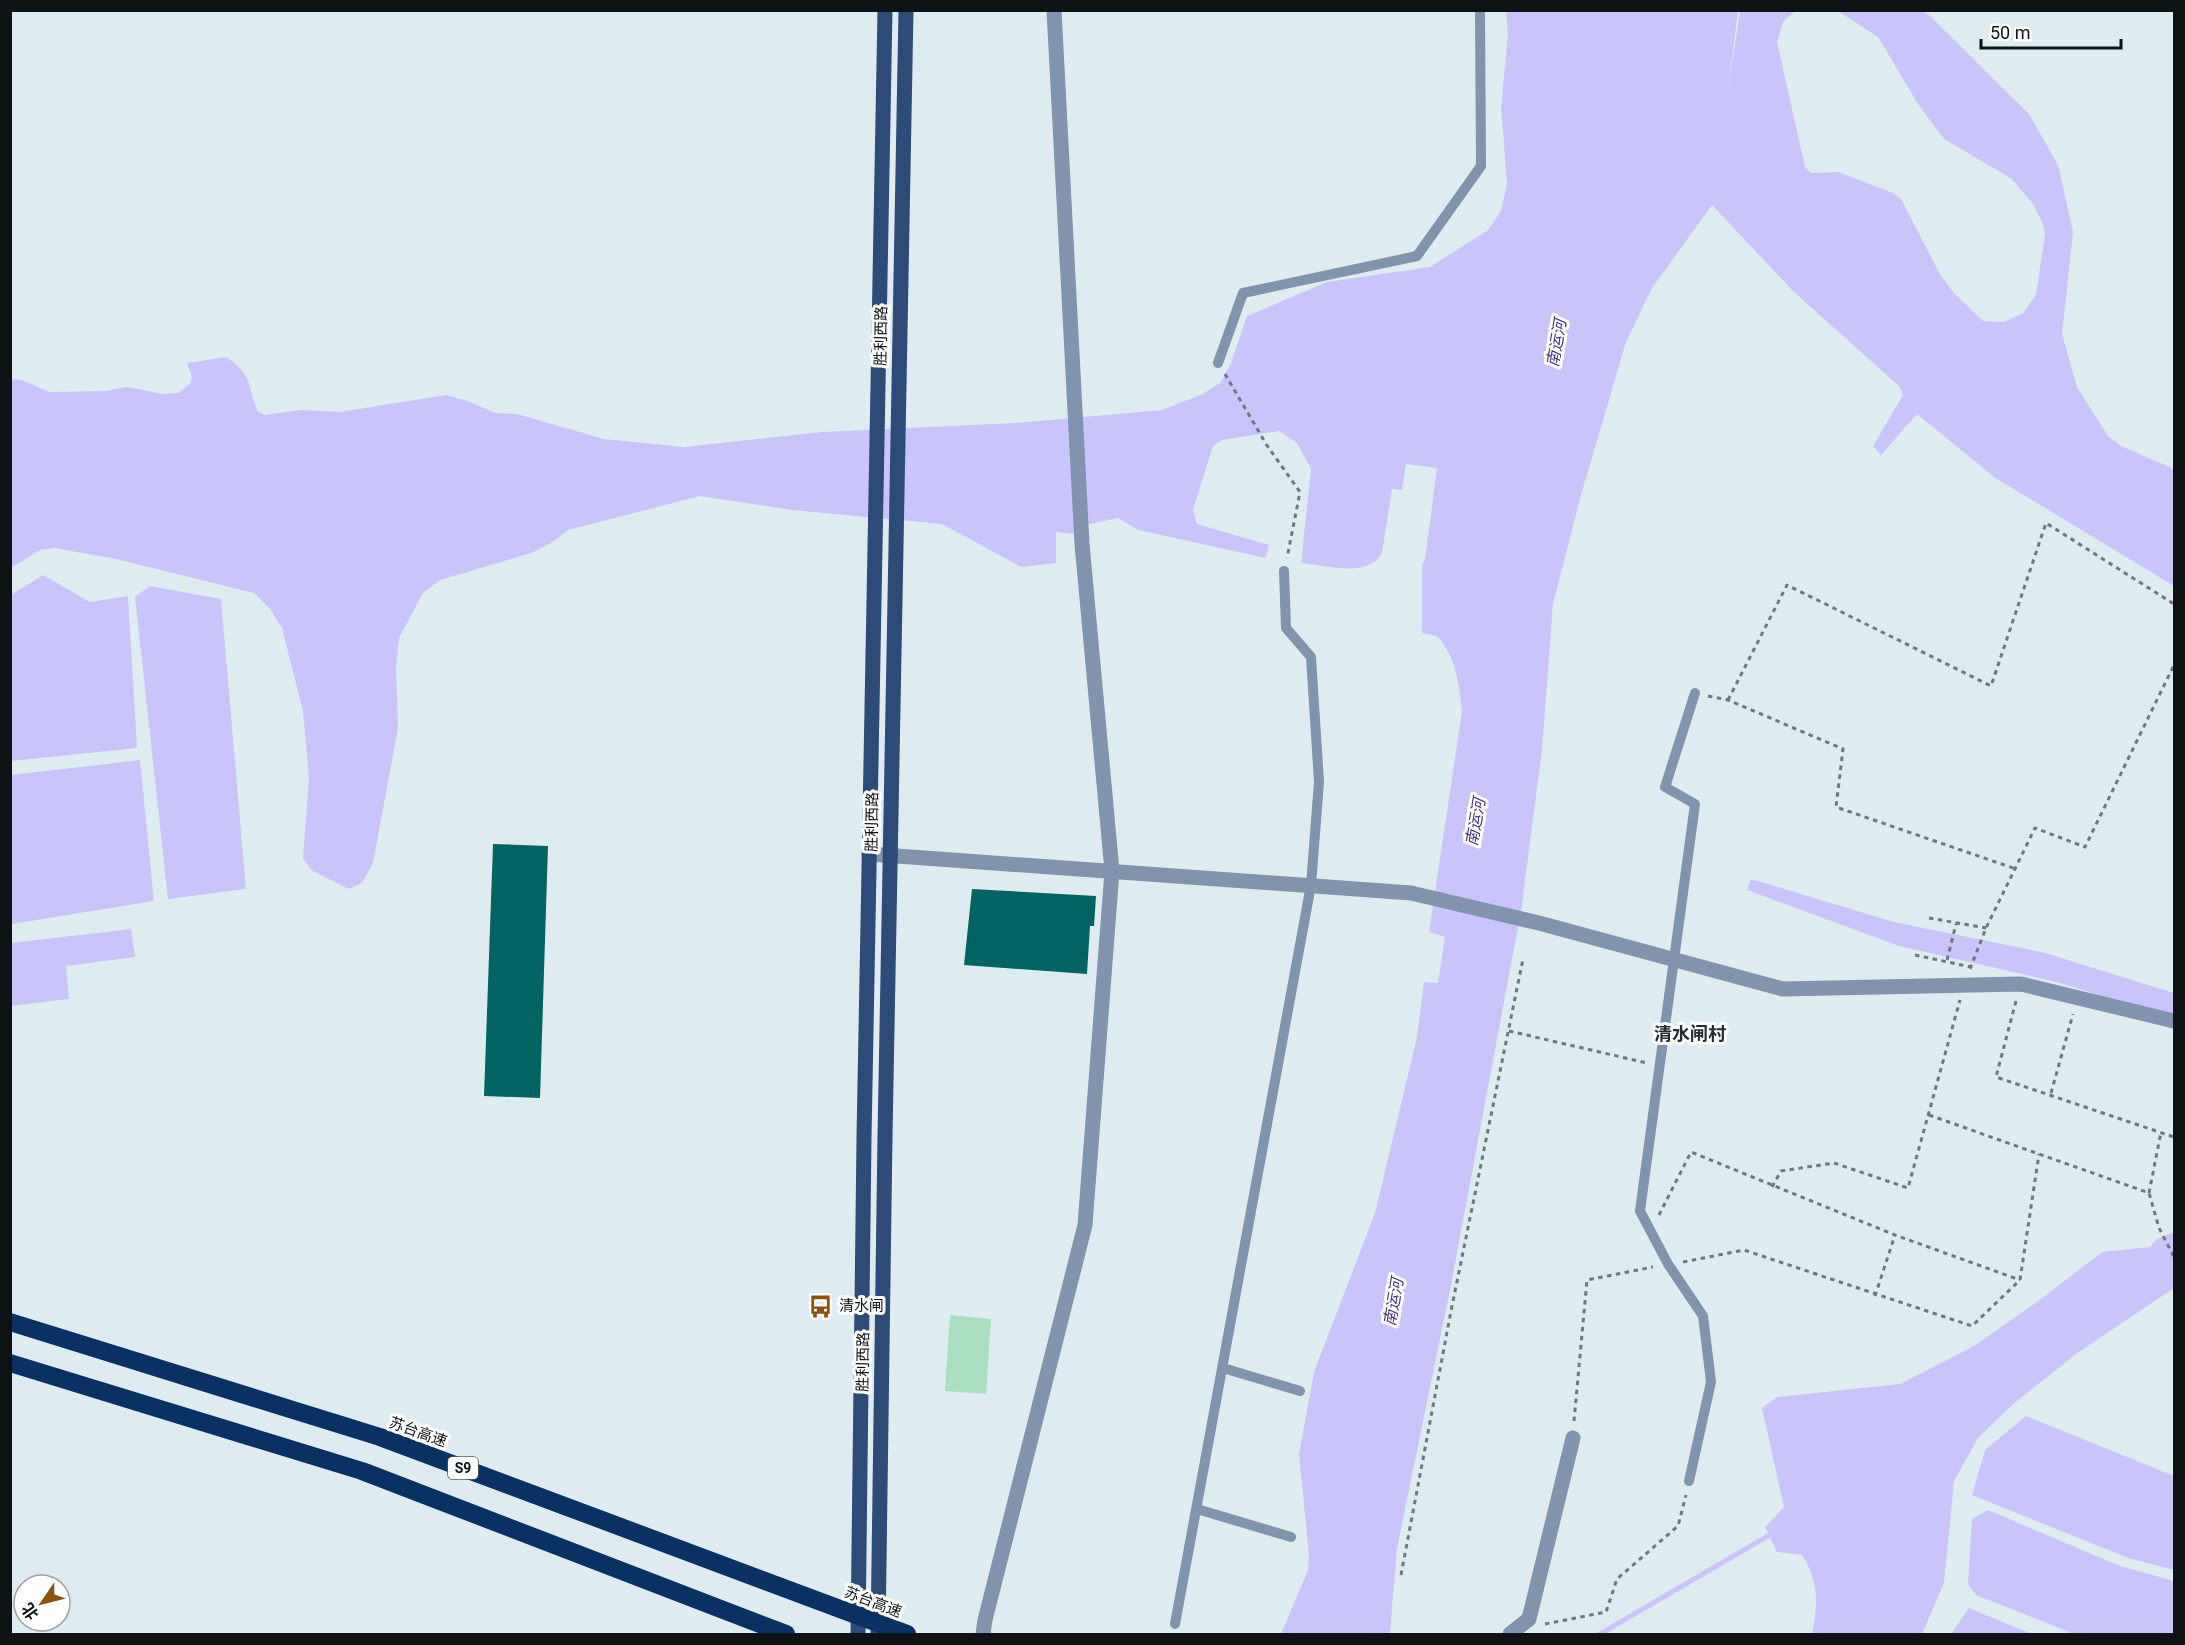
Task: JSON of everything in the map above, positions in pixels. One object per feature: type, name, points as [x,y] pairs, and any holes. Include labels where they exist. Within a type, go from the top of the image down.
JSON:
[{"type":"highway","name":"苏台高速","points":[[10,1322],[381,1437],[907,1635]]},
{"type":"highway","points":[[10,1363],[362,1471],[786,1635]]},
{"type":"main road","name":"胜利西路","points":[[858,1635],[869,854],[885,10]]},
{"type":"main road","name":"胜利西路","points":[[878,1635],[897,419],[906,10]]},
{"type":"street","points":[[983,1635],[1085,1225],[1112,871],[1082,544],[1072,400],[1054,10]]},
{"type":"street","points":[[869,854],[1411,893],[1539,923],[1783,989],[2020,984],[2175,1021]]},
{"type":"street","points":[[1515,1630],[1529,1619],[1573,1438]]},
{"type":"lane","points":[[1218,363],[1243,293],[1417,256],[1481,166],[1480,10]]},
{"type":"lane","points":[[1175,1624],[1311,885],[1319,782],[1311,657],[1286,628],[1284,571]]},
{"type":"lane","points":[[1689,1481],[1711,1382],[1703,1316],[1668,1264],[1640,1211],[1676,960],[1695,804],[1665,787],[1695,693]]},
{"type":"lane","points":[[1222,1368],[1300,1391]]},
{"type":"lane","points":[[1197,1509],[1291,1537]]},
{"type":"path","points":[[1218,363],[1266,444],[1300,492],[1284,571]]},
{"type":"path","points":[[1728,700],[1787,585],[1991,686],[2046,523],[2175,604]]},
{"type":"path","points":[[1772,1187],[1781,1171],[1834,1163],[1908,1188],[1964,985],[1986,928],[2034,828],[2085,848],[2175,665]]},
{"type":"path","points":[[1695,693],[1728,700],[1843,749],[1836,807],[2016,869]]},
{"type":"path","points":[[1929,918],[1986,928]]},
{"type":"path","points":[[1947,960],[1956,924]]},
{"type":"path","points":[[1915,955],[1947,960],[1971,967]]},
{"type":"path","points":[[1401,1575],[1452,1306],[1523,959]]},
{"type":"path","points":[[2020,984],[1996,1077],[2051,1093],[2175,1137]]},
{"type":"path","points":[[2051,1093],[2077,998]]},
{"type":"path","points":[[1509,1031],[1661,1066]]},
{"type":"path","points":[[1929,1115],[2149,1193]]},
{"type":"path","points":[[2161,1132],[2149,1193],[2159,1228],[2175,1257]]},
{"type":"path","points":[[1651,1231],[1691,1152],[1894,1235],[2020,1280]]},
{"type":"path","points":[[1573,1438],[1587,1280],[1744,1250],[1875,1296],[1972,1326],[2020,1280],[2039,1154]]},
{"type":"path","points":[[1875,1296],[1894,1235]]},
{"type":"path","points":[[1515,1630],[1606,1612],[1617,1579],[1678,1526],[1689,1481]]},
{"type":"green space","points":[[950,1315],[991,1319],[986,1394],[945,1391]]},
{"type":"water","name":"南运河","points":[[1506,10],[1738,11],[1728,91],[1740,11],[1795,11],[1783,22],[1777,42],[1805,167],[1811,173],[1838,172],[1893,193],[1901,199],[1941,276],[1954,293],[1983,321],[2004,322],[2023,313],[2036,295],[2045,234],[2043,224],[2033,204],[2012,179],[1944,139],[1918,104],[1878,37],[1838,11],[1922,11],[1929,15],[2029,114],[2058,165],[2073,232],[2062,334],[2077,387],[2108,436],[2121,446],[2174,469],[2174,586],[1994,477],[1917,414],[1881,455],[1873,446],[1903,395],[1900,387],[1794,292],[1712,205],[1652,288],[1626,342],[1581,495],[1553,604],[1542,750],[1521,911],[1450,1290],[1397,1548],[1390,1634],[1281,1634],[1308,1570],[1309,1555],[1299,1454],[1314,1372],[1375,1213],[1417,1037],[1424,982],[1438,983],[1445,937],[1429,932],[1462,711],[1458,681],[1448,653],[1437,636],[1422,633],[1422,565],[1425,559],[1437,468],[1406,464],[1402,490],[1392,489],[1382,553],[1367,566],[1345,569],[1301,563],[1311,469],[1297,443],[1279,431],[1222,440],[1213,446],[1193,510],[1197,524],[1269,545],[1266,558],[1138,530],[1118,518],[1076,527],[1076,534],[1056,532],[1056,563],[1021,567],[942,524],[792,510],[700,496],[568,530],[551,543],[531,553],[440,580],[423,593],[399,638],[396,668],[398,728],[373,863],[362,883],[349,889],[311,870],[303,858],[309,778],[303,711],[282,628],[270,609],[254,593],[116,559],[55,548],[40,550],[11,568],[10,379],[22,380],[49,392],[105,391],[127,387],[163,394],[178,393],[190,384],[192,377],[187,363],[227,357],[246,377],[258,412],[265,415],[302,410],[340,412],[446,395],[468,401],[495,413],[517,414],[604,439],[684,447],[822,432],[1015,423],[1162,410],[1203,394],[1221,382],[1231,363],[1247,316],[1327,282],[1430,267],[1488,230],[1501,211],[1507,183],[1501,108],[1508,34]]},
{"type":"water","points":[[43,575],[90,602],[128,596],[137,748],[11,761],[11,595]]},
{"type":"water","points":[[150,586],[221,599],[246,889],[168,899],[135,597]]},
{"type":"water","points":[[140,760],[154,901],[12,924],[11,775]]},
{"type":"water","points":[[1751,879],[1894,922],[2042,952],[2174,993],[2174,1019],[2057,982],[1899,946],[1747,890]]},
{"type":"water","points":[[131,929],[135,957],[66,966],[69,999],[11,1006],[11,943]]},
{"type":"water","points":[[2174,1232],[2174,1288],[2076,1354],[2012,1405],[1978,1438],[1954,1481],[1944,1583],[1922,1634],[1812,1634],[1816,1593],[1812,1574],[1802,1555],[1777,1552],[1765,1527],[1784,1507],[1762,1408],[1777,1397],[1900,1384],[1974,1346],[2102,1252],[2150,1247],[2157,1239]]},
{"type":"water","points":[[2026,1416],[2174,1476],[2174,1570],[2128,1558],[1972,1495],[1985,1450]]},
{"type":"water","points":[[1988,1510],[2120,1566],[2174,1581],[2174,1634],[2074,1634],[1976,1595],[1968,1584],[1972,1519]]},
{"type":"water","points":[[1969,1608],[2032,1634],[1951,1634]]},
{"type":"building","points":[[493,844],[548,846],[540,1098],[484,1096]]},
{"type":"building","points":[[972,889],[1096,896],[1094,926],[1090,926],[1087,974],[964,965]]},
{"type":"waterway","points":[[1600,1634],[1773,1533]]},
{"type":"place","name":"清水闸","points":[[821,1306]]},
{"type":"district","name":"清水闸村","points":[[1690,1034]]}]
